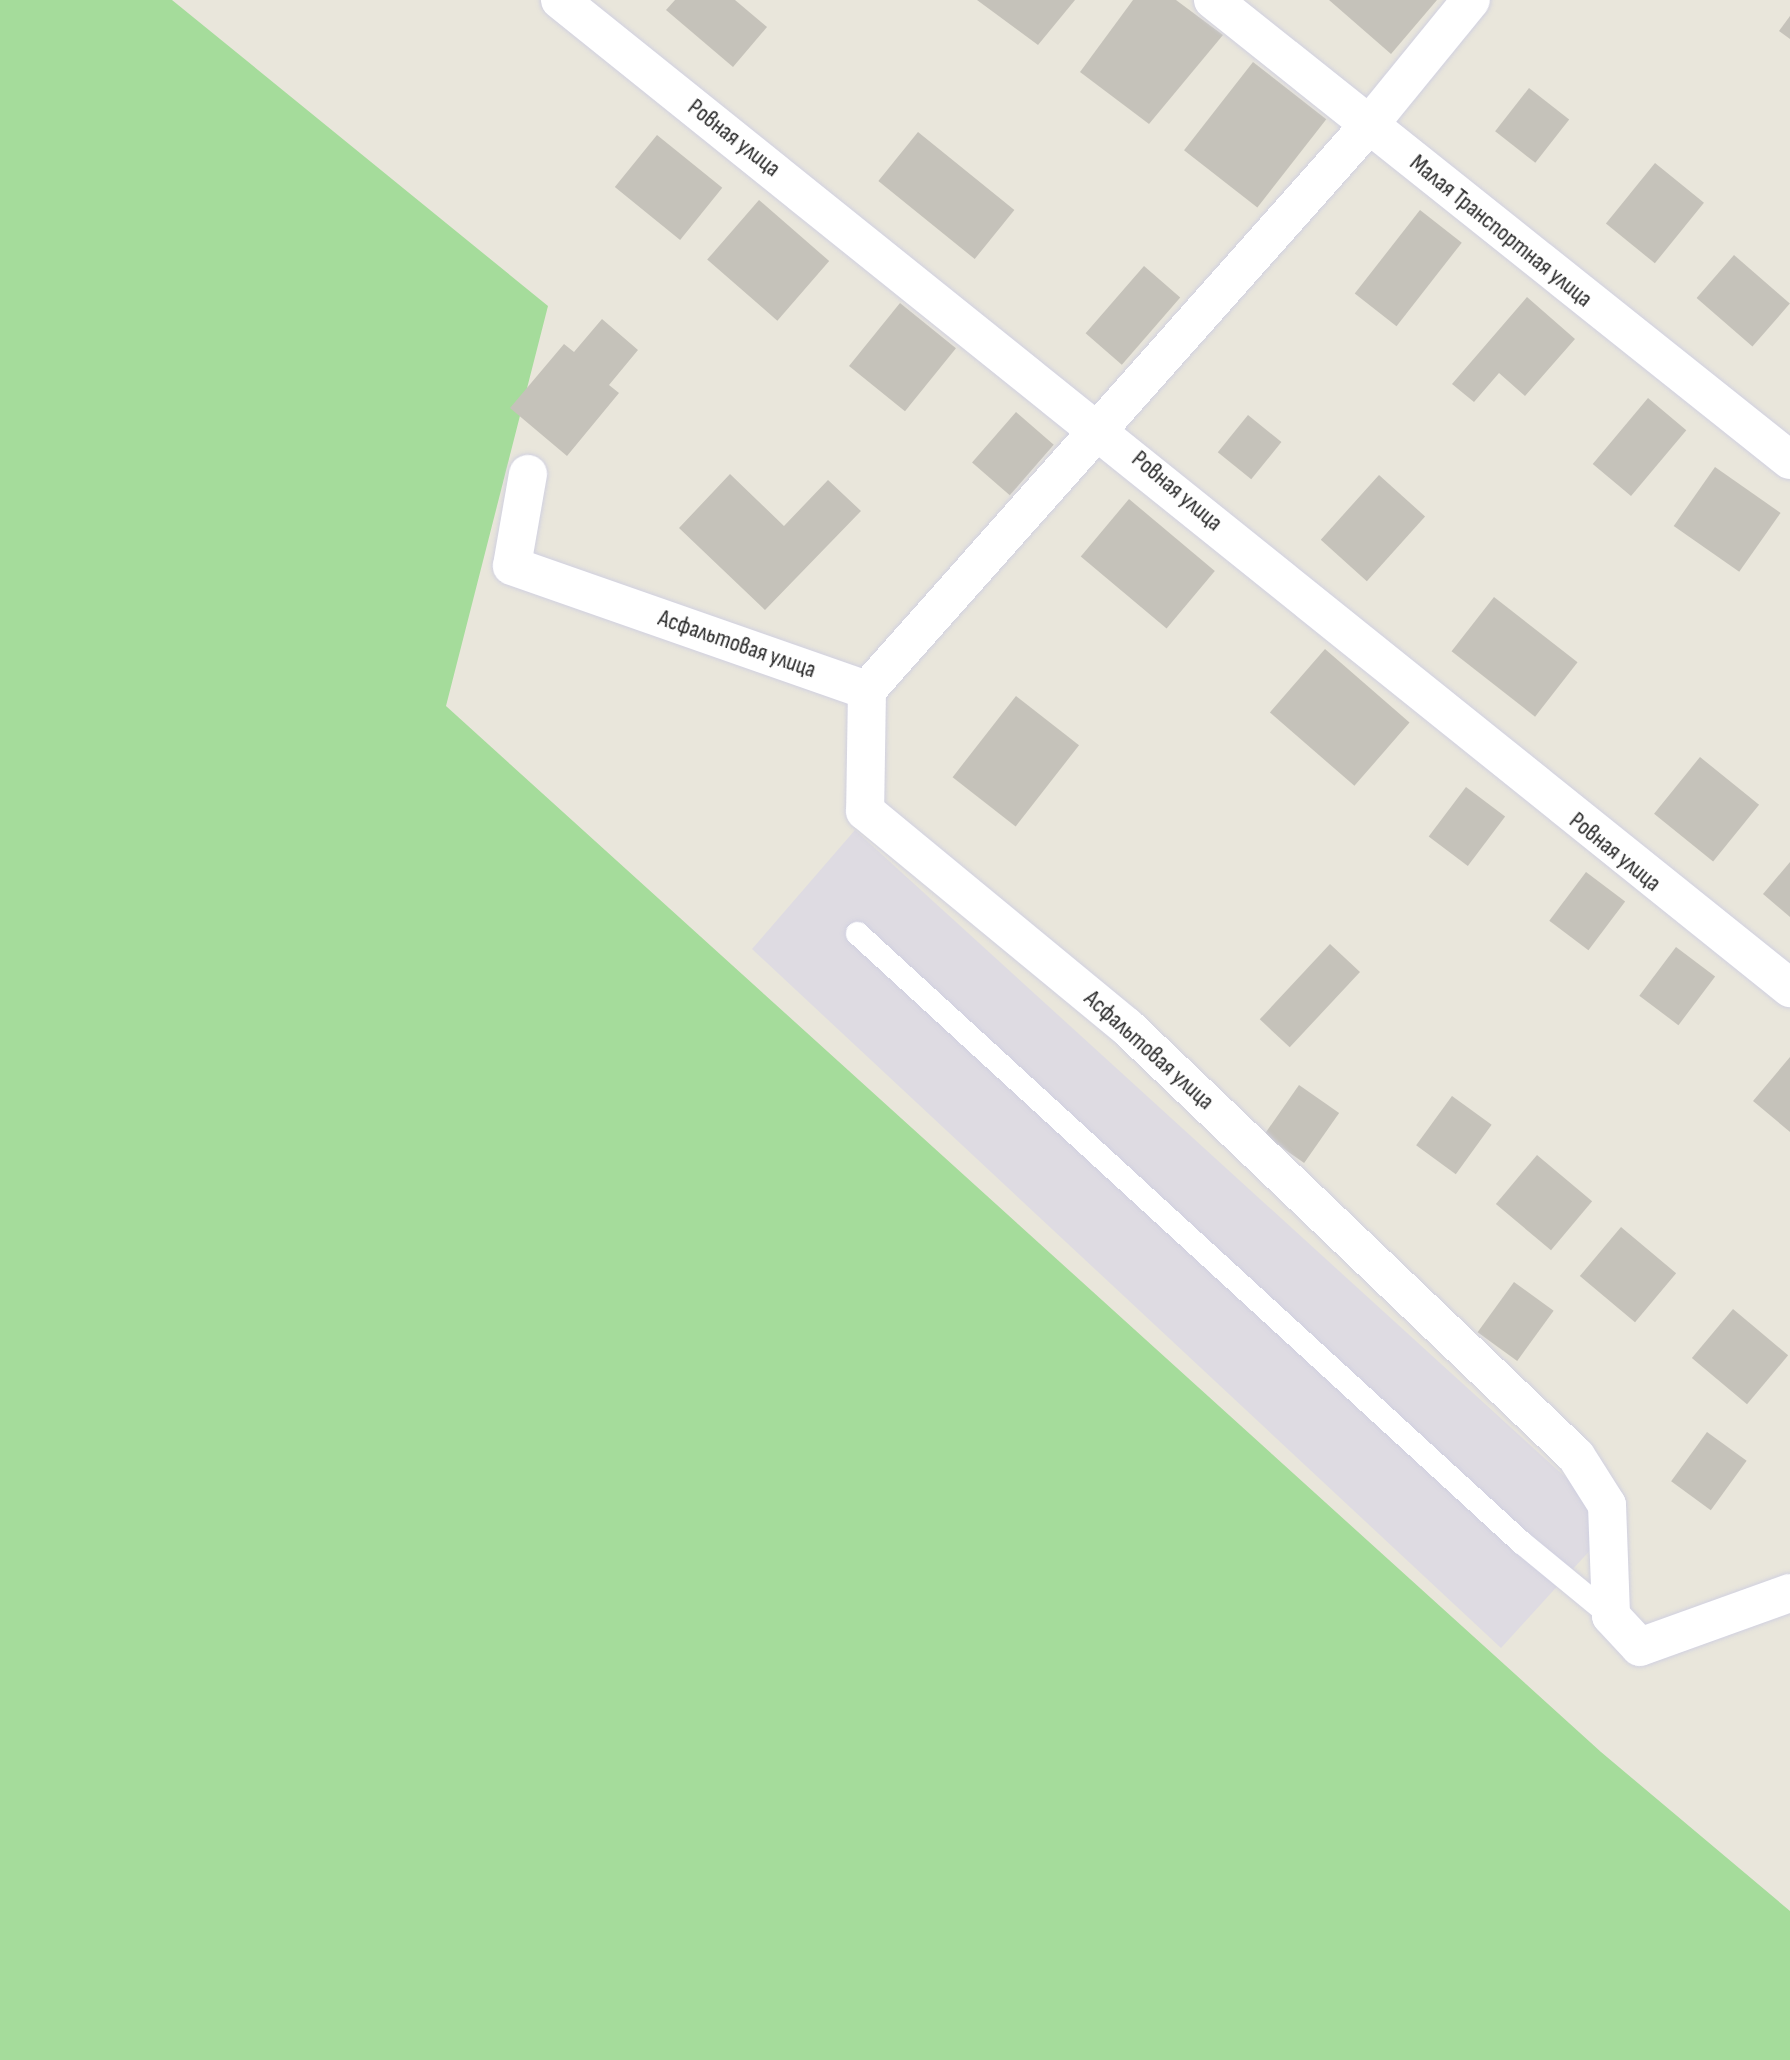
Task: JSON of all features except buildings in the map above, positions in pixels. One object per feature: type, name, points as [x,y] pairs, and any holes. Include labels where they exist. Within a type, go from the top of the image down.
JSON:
[{"type":"street","name":"Ровная улица","points":[[560,0],[1103,430],[1610,849],[1790,988]]},
{"type":"street","name":"Малая Транспортная улица","points":[[1213,0],[1790,460]]},
{"type":"street","points":[[867,690],[1103,430],[1369,125],[1471,0]]},
{"type":"street","name":"Асфальтовая улица","points":[[527,474],[512,566],[867,690],[865,811],[1126,1026],[1576,1456],[1606,1505],[1611,1616]]},
{"type":"street","points":[[1611,1616],[1640,1647],[1790,1593]]},
{"type":"lane","points":[[858,933],[1521,1542],[1611,1616]]},
{"type":"shaded area","points":[[855,830],[1586,1496],[1593,1547],[1501,1648],[752,949]]},
{"type":"green space","points":[[0,0],[172,0],[548,306],[446,706],[1601,1752],[1790,1911],[1790,2060],[0,2060]]}]
